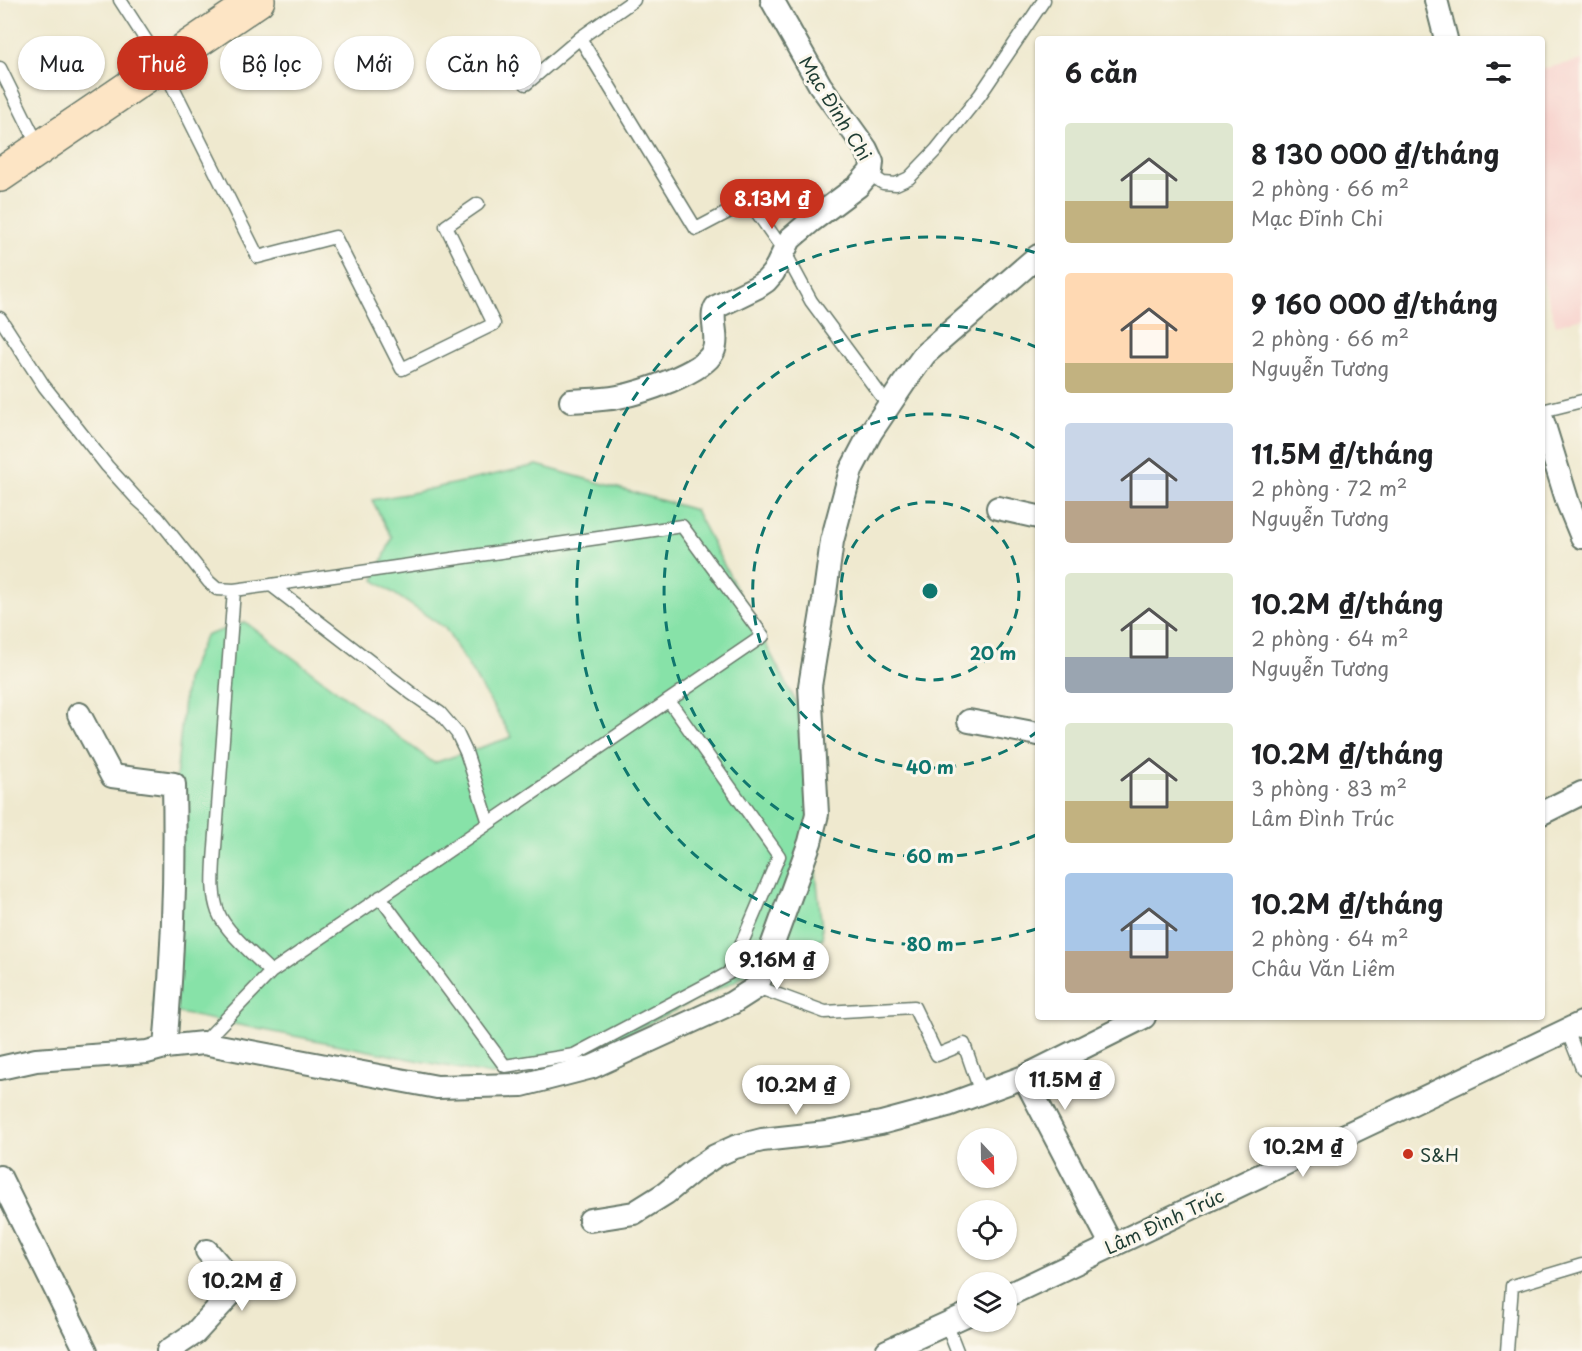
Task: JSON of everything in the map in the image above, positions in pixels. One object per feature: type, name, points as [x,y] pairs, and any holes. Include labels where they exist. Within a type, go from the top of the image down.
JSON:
[{"type":"main road","points":[[205,36],[258,0]]},
{"type":"main road","points":[[0,175],[125,90]]},
{"type":"street","name":"Mạc Đĩnh Chi","points":[[571,401],[617,398],[645,390],[678,378],[711,356],[716,337],[714,311],[716,307],[757,287],[766,280],[773,273],[790,239],[858,186],[871,171],[872,162],[866,149],[820,85],[772,0]]},
{"type":"street","points":[[1436,0],[1445,36]]},
{"type":"street","points":[[0,1068],[36,1060],[147,1052],[165,1047],[203,1043],[437,1087],[522,1085],[592,1067],[732,1003],[757,987],[810,843],[817,814],[810,686],[832,541],[851,470],[888,405],[925,354],[1035,259]]},
{"type":"street","points":[[1545,428],[1568,503],[1582,537]]},
{"type":"street","points":[[998,508],[1035,517]]},
{"type":"street","points":[[79,714],[112,776],[174,784],[173,948],[165,1047]]},
{"type":"street","points":[[969,721],[1035,733]]},
{"type":"street","points":[[1545,812],[1582,793]]},
{"type":"street","points":[[590,1220],[634,1213],[666,1193],[715,1156],[735,1147],[762,1140],[826,1133],[881,1123],[948,1105],[1024,1077],[1138,1020]]},
{"type":"street","name":"Lâm Đình Trúc","points":[[1017,1291],[1574,1026]]},
{"type":"street","points":[[1024,1077],[1113,1246]]},
{"type":"street","points":[[0,1177],[86,1351]]},
{"type":"street","points":[[168,1351],[195,1333],[229,1296],[231,1286],[226,1273],[207,1251]]},
{"type":"street","points":[[887,1351],[957,1318]]},
{"type":"lane","points":[[120,0],[143,36]]},
{"type":"lane","points":[[541,71],[580,38],[634,0]]},
{"type":"lane","points":[[868,173],[883,183],[896,184],[909,178],[936,150],[980,95],[1044,0]]},
{"type":"lane","points":[[580,38],[696,229],[749,201],[784,251],[811,301],[888,405]]},
{"type":"lane","points":[[0,68],[39,148]]},
{"type":"lane","points":[[174,90],[258,258],[335,237],[402,369],[494,324],[446,226],[478,204]]},
{"type":"lane","points":[[0,318],[44,386],[107,466],[158,518],[217,589],[234,590],[271,585],[682,526],[763,636],[271,972],[203,1043]]},
{"type":"lane","points":[[1545,410],[1582,401]]},
{"type":"lane","points":[[271,585],[440,713],[457,733],[466,752],[489,823]]},
{"type":"lane","points":[[234,590],[213,891],[219,914],[234,935],[271,972]]},
{"type":"lane","points":[[380,897],[505,1066],[574,1055],[729,973],[779,856],[669,701]]},
{"type":"lane","points":[[757,987],[825,1012],[914,1007],[937,1055],[964,1044],[981,1093]]},
{"type":"lane","points":[[1574,1026],[1582,1068]]},
{"type":"lane","points":[[1507,1351],[1512,1286],[1582,1264]]},
{"type":"lane","points":[[946,1323],[957,1351]]},
{"type":"shaded area","points":[[1582,60],[1582,318],[1556,325],[1545,288],[1545,68]]},
{"type":"green space","points":[[537,465],[695,510],[798,706],[823,938],[561,1066],[491,1075],[153,1008],[186,680],[205,636],[245,622],[434,763],[512,737],[445,628],[374,580],[392,538],[372,500]]},
{"type":"place","name":"S&H","points":[[1408,1154]]}]
